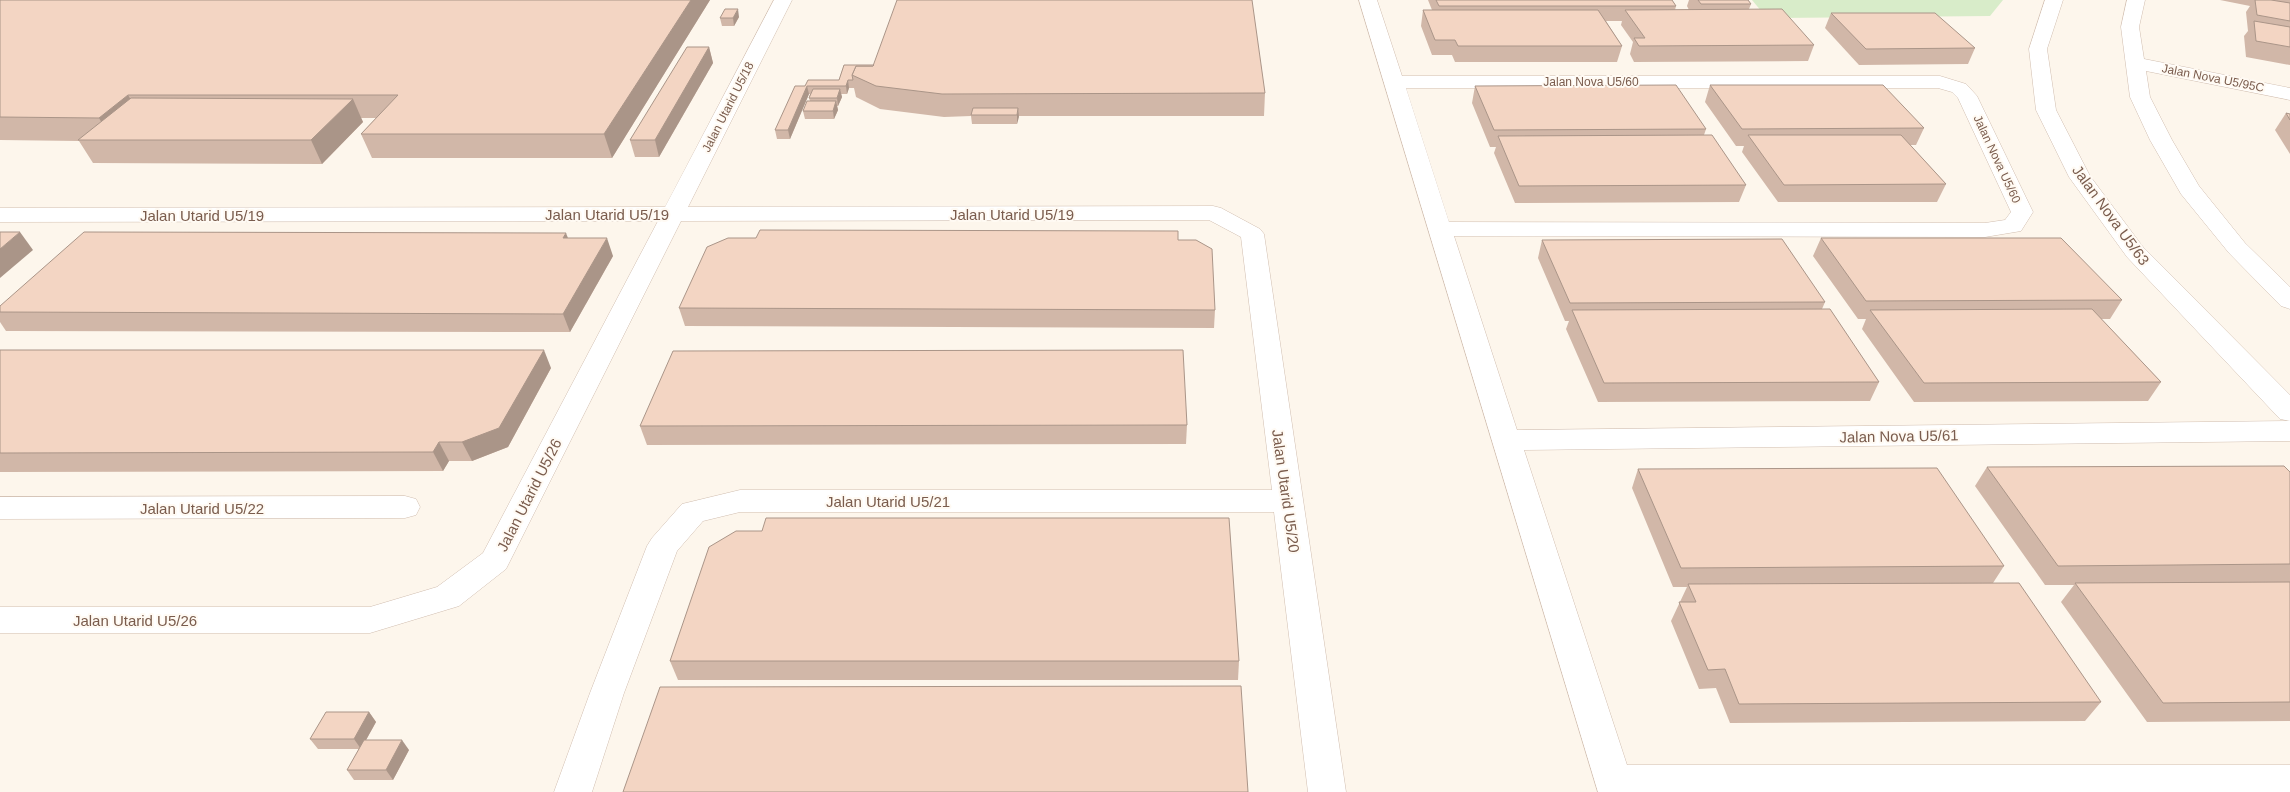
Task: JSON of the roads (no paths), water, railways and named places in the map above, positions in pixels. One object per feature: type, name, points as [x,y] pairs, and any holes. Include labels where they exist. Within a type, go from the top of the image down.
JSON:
[{"type":"street","name":"Jalan Utarid U5/18","points":[[673,214],[783,0]]},
{"type":"street","points":[[1368,0],[1616,786],[2290,781]]},
{"type":"street","name":"Jalan Nova U5/63","points":[[2054,0],[2038,49],[2046,110],[2080,177],[2135,252],[2290,412]]},
{"type":"street","points":[[2136,0],[2130,27],[2140,97],[2190,189],[2237,248],[2290,301]]},
{"type":"street","name":"Jalan Nova U5/95C","points":[[2136,63],[2290,94]]},
{"type":"street","name":"Jalan Nova U5/60","points":[[1394,82],[1940,82],[1959,88],[1967,96],[2022,212],[2012,226],[1985,230],[1440,229]]},
{"type":"street","name":"Jalan Utarid U5/19","points":[[0,215],[1213,213]]},
{"type":"street","name":"Jalan Utarid U5/20","points":[[1213,213],[1252,234],[1328,792]]},
{"type":"street","name":"Jalan Utarid U5/26","points":[[0,620],[370,620],[448,597],[495,561],[673,214]]},
{"type":"street","name":"Jalan Nova U5/61","points":[[1507,440],[2290,431]]},
{"type":"street","name":"Jalan Utarid U5/21","points":[[573,792],[607,693],[663,546],[693,512],[740,502],[1288,502]]},
{"type":"street","name":"Jalan Utarid U5/22","points":[[0,508],[405,507]]}]
